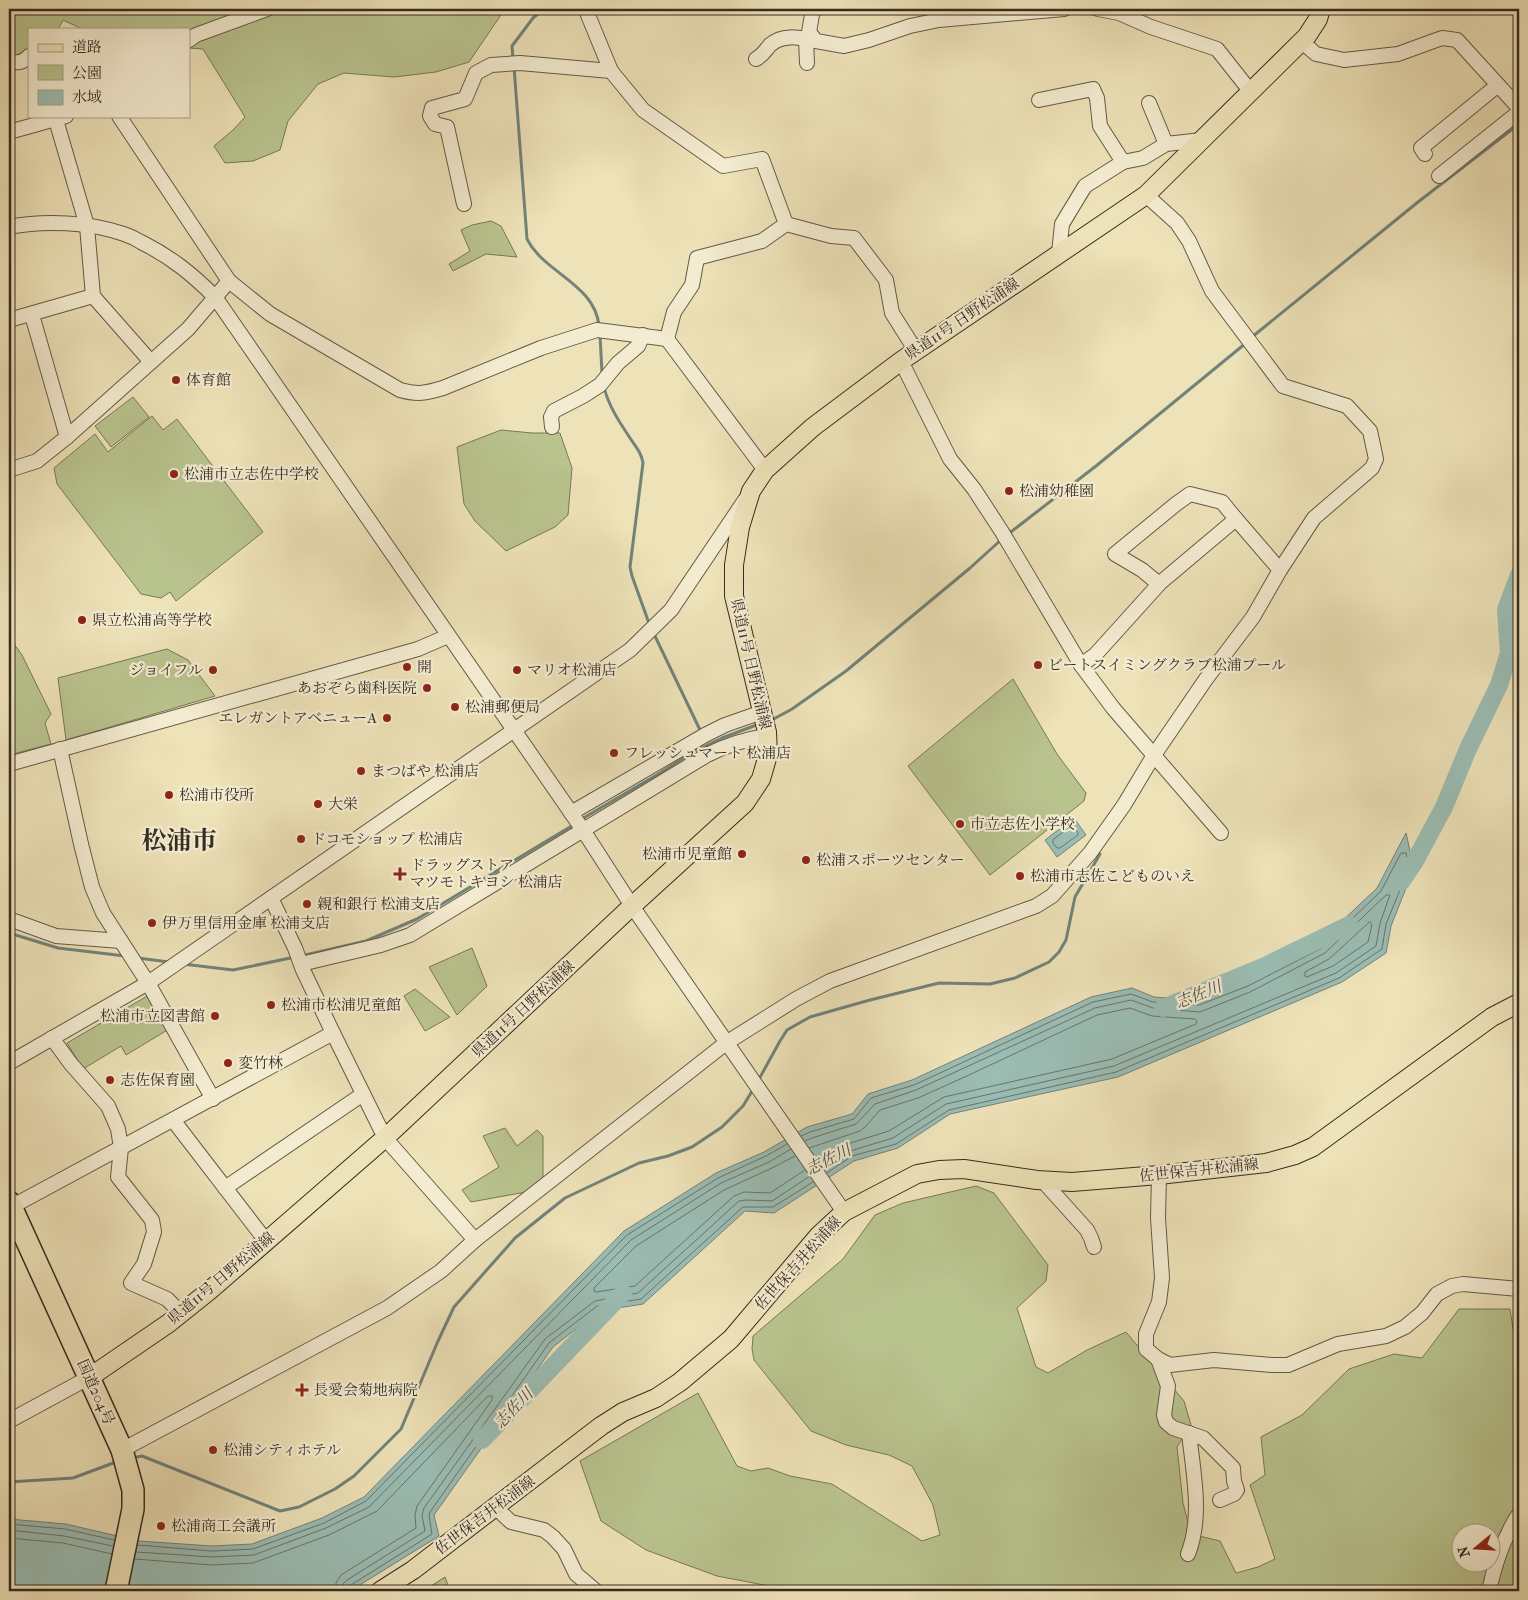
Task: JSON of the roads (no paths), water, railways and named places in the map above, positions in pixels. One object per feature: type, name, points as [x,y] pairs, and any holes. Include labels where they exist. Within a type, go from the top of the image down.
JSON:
[{"type":"highway","name":"国道204号","points":[[10,1204],[122,1450],[133,1490],[133,1509],[116,1591]]},
{"type":"main road","name":"県道11号 日野松浦線","points":[[90,1378],[181,1314],[385,1138],[632,906],[745,803],[761,779],[768,755],[767,734],[734,596],[734,565],[740,527],[750,491],[765,470],[814,427],[908,356],[1146,195],[1302,42],[1318,19],[1321,9]]},
{"type":"main road","name":"佐世保吉井松浦線","points":[[380,1591],[413,1570],[601,1426],[623,1412],[656,1398],[680,1382],[731,1339],[819,1235],[838,1206],[917,1174],[939,1170],[964,1169],[1042,1180],[1072,1182],[1159,1175],[1266,1163],[1295,1155],[1313,1147],[1492,1017],[1519,1003]]},
{"type":"street","points":[[190,39],[196,35],[267,9]]},
{"type":"street","points":[[588,9],[588,15],[611,71],[643,110],[723,166],[762,159],[786,224]]},
{"type":"street","points":[[807,63],[813,9]]},
{"type":"street","points":[[756,59],[780,39],[796,37],[844,46],[870,40],[942,14],[1064,9]]},
{"type":"street","points":[[1098,9],[1120,13],[1151,27],[1217,49],[1251,92]]},
{"type":"street","points":[[1302,42],[1316,54],[1344,60],[1398,54],[1442,38],[1457,40],[1519,110],[1439,176]]},
{"type":"street","points":[[9,60],[14,63],[21,62],[28,57]]},
{"type":"street","points":[[464,204],[447,127],[435,124],[430,116],[432,108],[464,99],[476,73],[491,64],[514,63],[611,71]]},
{"type":"street","points":[[1425,154],[1421,148],[1498,85]]},
{"type":"street","points":[[1039,100],[1093,89],[1100,126],[1123,162]]},
{"type":"street","points":[[1149,103],[1166,144]]},
{"type":"street","points":[[9,132],[61,118],[87,226],[93,296],[151,362]]},
{"type":"street","points":[[120,118],[230,281],[270,314],[400,390],[413,394],[427,393],[541,348],[602,330],[667,339],[765,470]]},
{"type":"street","points":[[1059,253],[1062,224],[1085,186],[1123,162],[1144,158],[1166,144],[1202,140]]},
{"type":"street","points":[[122,1450],[386,1308],[441,1270],[475,1240],[726,1043],[796,998],[830,981],[1036,906],[1052,896],[1090,853],[1124,805],[1154,755],[1206,679],[1253,618],[1280,570],[1314,518],[1372,468],[1376,459],[1370,431],[1347,406],[1284,386],[1212,291],[1188,241],[1177,223],[1146,195]]},
{"type":"street","points":[[9,227],[51,224],[87,226],[124,234],[161,252],[192,274],[215,297],[514,730],[838,1206]]},
{"type":"street","points":[[667,339],[674,312],[692,285],[697,258],[762,242],[786,224]]},
{"type":"street","points":[[786,224],[831,236],[854,238],[886,280],[892,313],[950,459],[974,489],[1081,665],[1113,708],[1221,833]]},
{"type":"street","points":[[9,470],[37,461],[66,437],[188,329],[230,281]]},
{"type":"street","points":[[9,320],[32,315],[93,296]]},
{"type":"street","points":[[32,315],[66,437]]},
{"type":"street","points":[[552,427],[551,417],[554,411],[583,396],[603,381],[618,363],[638,346],[643,335]]},
{"type":"street","points":[[9,1063],[148,983],[630,650],[671,610],[750,491]]},
{"type":"street","points":[[1159,584],[1142,570],[1116,554],[1190,494],[1222,502],[1280,570]]},
{"type":"street","points":[[1081,665],[1096,655],[1159,584],[1236,519]]},
{"type":"street","points":[[9,764],[418,649],[448,636]]},
{"type":"street","points":[[302,967],[410,935],[702,737],[726,725],[762,712]]},
{"type":"street","points":[[577,822],[650,789],[719,749],[767,734]]},
{"type":"street","points":[[60,749],[92,887],[103,913],[148,983],[212,1098]]},
{"type":"street","points":[[271,898],[333,1033],[385,1138],[475,1240]]},
{"type":"street","points":[[9,919],[56,936],[121,941]]},
{"type":"street","points":[[10,1204],[121,1148],[333,1033]]},
{"type":"street","points":[[52,1038],[71,1064],[108,1106],[118,1129],[121,1148],[118,1177],[127,1191],[152,1220],[154,1232],[144,1264],[131,1283],[167,1299],[181,1314]]},
{"type":"street","points":[[225,1188],[363,1094]]},
{"type":"street","points":[[173,1120],[266,1240]]},
{"type":"street","points":[[1159,1175],[1158,1218],[1162,1278],[1158,1302],[1146,1334],[1146,1348],[1158,1359],[1170,1365],[1214,1360],[1288,1365],[1338,1344],[1386,1336],[1405,1326],[1422,1313],[1437,1294],[1452,1286],[1463,1284],[1519,1289]]},
{"type":"street","points":[[1042,1180],[1087,1230],[1092,1238],[1094,1247]]},
{"type":"street","points":[[1158,1359],[1168,1386],[1164,1415],[1166,1422],[1173,1428],[1203,1438],[1233,1468],[1237,1490],[1234,1494],[1220,1500]]},
{"type":"street","points":[[9,1421],[90,1378]]},
{"type":"street","points":[[1188,1554],[1195,1532],[1195,1490],[1189,1433]]},
{"type":"street","points":[[496,1508],[511,1522],[544,1530],[553,1537],[564,1549],[576,1574],[596,1591]]},
{"type":"street","points":[[1489,1591],[1497,1558],[1509,1530],[1519,1514]]},
{"type":"water","points":[[1074,818],[1086,835],[1057,857],[1045,840]]},
{"type":"water","points":[[1406,833],[1414,868],[1391,926],[1386,953],[1342,982],[1118,1077],[950,1114],[898,1148],[854,1161],[774,1213],[745,1211],[643,1304],[599,1311],[553,1347],[434,1515],[439,1536],[350,1591],[9,1591],[9,1519],[66,1524],[139,1541],[212,1546],[252,1544],[322,1518],[364,1497],[624,1231],[716,1173],[764,1152],[807,1127],[852,1114],[868,1094],[912,1080],[1091,997],[1132,988],[1154,997],[1199,1000],[1246,982],[1318,944],[1377,888]]},
{"type":"waterway","points":[[513,60],[512,46],[533,18],[544,9]]},
{"type":"waterway","points":[[514,67],[527,239],[545,261],[579,289],[588,299],[595,312],[599,326]]},
{"type":"waterway","points":[[1252,337],[1418,202],[1519,124]]},
{"type":"waterway","points":[[600,335],[602,373]]},
{"type":"waterway","points":[[1007,535],[1096,466],[1246,343]]},
{"type":"waterway","points":[[604,387],[611,407],[638,450],[643,463],[630,567],[650,626]]},
{"type":"waterway","points":[[770,721],[792,709],[846,671],[1002,539]]},
{"type":"waterway","name":"志佐川","points":[[1401,882],[1415,861],[1444,807],[1468,749],[1499,685],[1509,653],[1506,610],[1519,575]]},
{"type":"waterway","points":[[653,632],[701,732]]},
{"type":"waterway","points":[[580,820],[693,752],[722,738],[759,724]]},
{"type":"waterway","points":[[301,956],[366,941],[417,919],[575,824]]},
{"type":"waterway","points":[[758,1081],[787,1030],[810,1017],[939,983],[990,984],[1015,978],[1049,962],[1059,952],[1066,940],[1075,897],[1100,854]]},
{"type":"waterway","name":"志佐川","points":[[1163,1008],[1265,966],[1349,925]]},
{"type":"waterway","points":[[9,933],[58,948],[125,956]]},
{"type":"waterway","points":[[183,964],[233,970],[295,957]]},
{"type":"waterway","points":[[138,958],[169,962]]},
{"type":"waterway","points":[[132,1458],[142,1456],[280,1511],[299,1507],[335,1489],[354,1476],[401,1429],[454,1307],[515,1238],[565,1198],[639,1163],[668,1156],[692,1147],[722,1127],[743,1106],[754,1088]]},
{"type":"waterway","name":"志佐川","points":[[482,1440],[623,1293]]},
{"type":"waterway","points":[[9,1482],[73,1478],[116,1462]]},
{"type":"place","name":"体育館","points":[[176,380]]},
{"type":"place","name":"松浦市立志佐中学校","points":[[174,474]]},
{"type":"place","name":"松浦幼稚園","points":[[1009,491]]},
{"type":"place","name":"県立松浦高等学校","points":[[82,620]]},
{"type":"place","name":"ビートスイミングクラブ松浦プール","points":[[1038,665]]},
{"type":"place","name":"開","points":[[407,667]]},
{"type":"place","name":"ジョイフル","points":[[213,670]]},
{"type":"place","name":"マリオ松浦店","points":[[517,670]]},
{"type":"place","name":"あおぞら歯科医院","points":[[427,688]]},
{"type":"place","name":"松浦郵便局","points":[[455,707]]},
{"type":"place","name":"エレガントアベニューA","points":[[387,718]]},
{"type":"place","name":"フレッシュマート 松浦店","points":[[614,753]]},
{"type":"place","name":"まつばや 松浦店","points":[[361,771]]},
{"type":"place","name":"松浦市役所","points":[[169,795]]},
{"type":"place","name":"大栄","points":[[318,804]]},
{"type":"place","name":"市立志佐小学校","points":[[960,824]]},
{"type":"place","name":"ドコモショップ 松浦店","points":[[301,839]]},
{"type":"place","name":"松浦市児童館","points":[[742,854]]},
{"type":"place","name":"松浦スポーツセンター","points":[[806,860]]},
{"type":"place","name":"ドラッグストア マツモトキヨシ 松浦店","points":[[400,874]]},
{"type":"place","name":"松浦市志佐こどものいえ","points":[[1020,876]]},
{"type":"place","name":"親和銀行 松浦支店","points":[[307,904]]},
{"type":"place","name":"伊万里信用金庫 松浦支店","points":[[152,923]]},
{"type":"place","name":"松浦市松浦児童館","points":[[271,1005]]},
{"type":"place","name":"松浦市立図書館","points":[[215,1016]]},
{"type":"place","name":"変竹林","points":[[228,1063]]},
{"type":"place","name":"志佐保育園","points":[[110,1080]]},
{"type":"place","name":"長愛会菊地病院","points":[[302,1390]]},
{"type":"place","name":"松浦シティホテル","points":[[213,1450]]},
{"type":"place","name":"松浦商工会議所","points":[[161,1526]]},
{"type":"district","name":"松浦市","points":[[179,840]]}]
